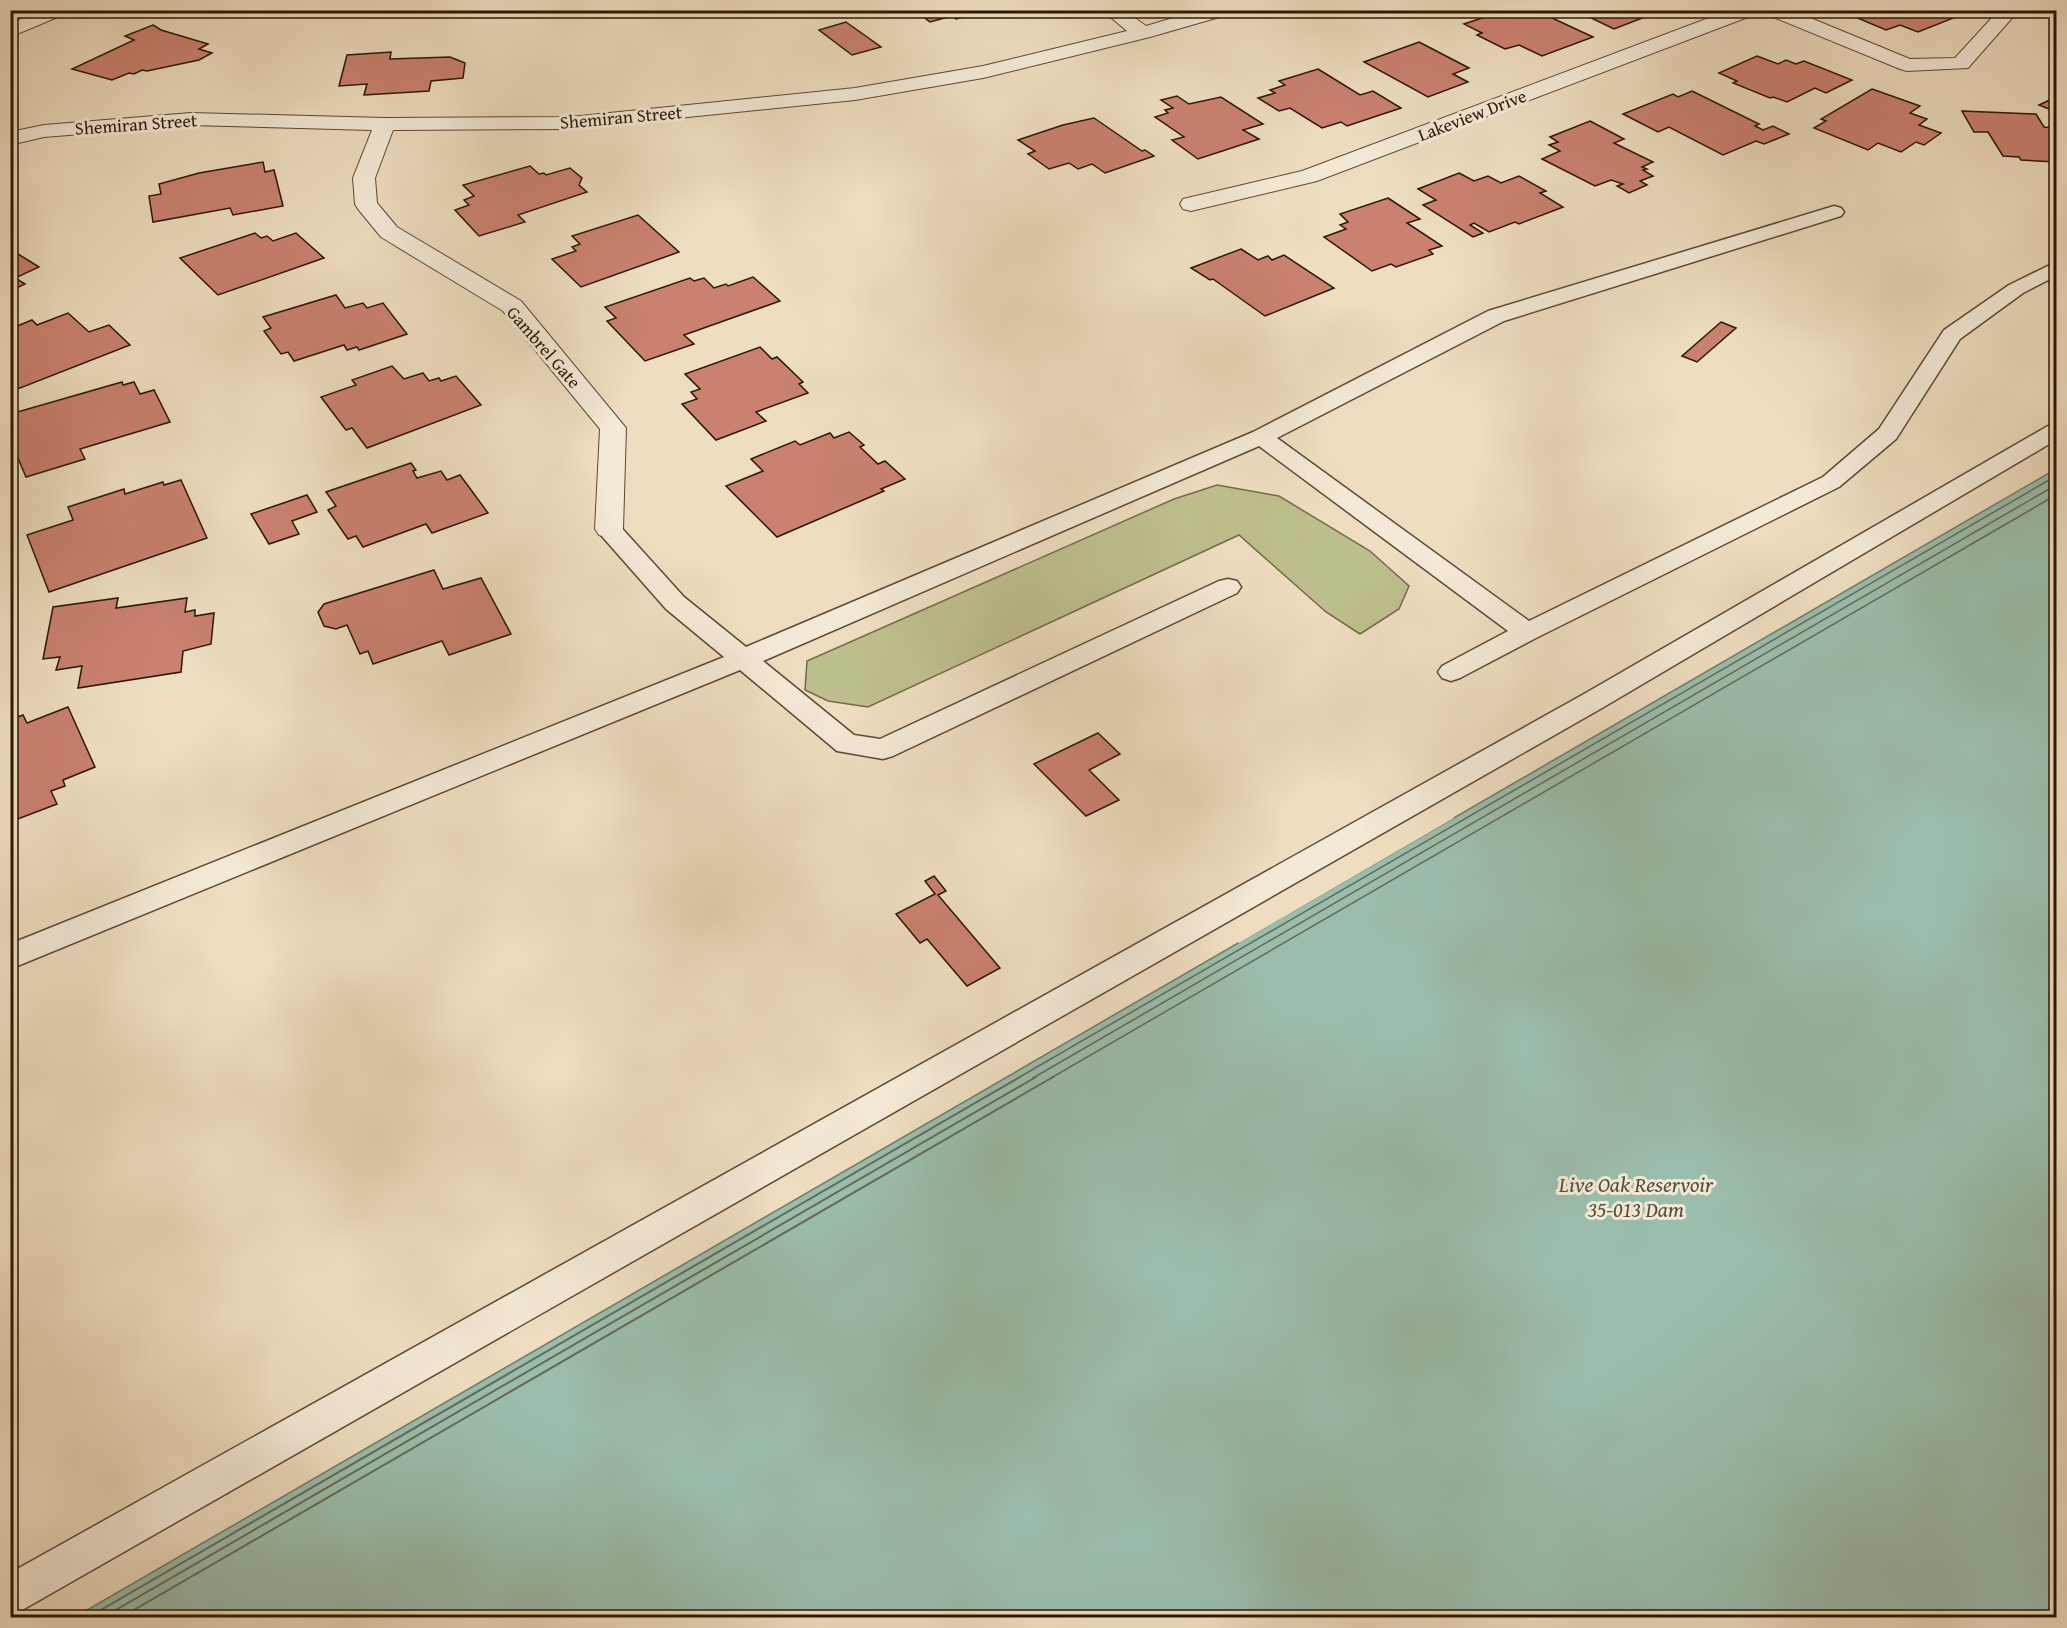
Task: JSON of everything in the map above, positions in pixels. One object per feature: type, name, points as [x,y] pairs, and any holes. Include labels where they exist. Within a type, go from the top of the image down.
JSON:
[{"type":"street","points":[[10,31],[58,10]]},
{"type":"street","points":[[1111,10],[1143,33]]},
{"type":"street","name":"Shemiran Street","points":[[10,139],[44,131],[191,118],[385,124],[570,123],[855,94],[984,72],[1143,33],[1223,10]]},
{"type":"street","name":"Lakeview Drive","points":[[1191,204],[1309,176],[1749,10]]},
{"type":"street","points":[[1773,10],[1908,66],[1961,64],[2010,10]]},
{"type":"street","name":"Gambrel Gate","points":[[385,124],[364,178],[366,204],[389,232],[512,306],[613,428],[609,530]]},
{"type":"lane","points":[[10,957],[743,659],[1261,437],[1496,316],[1834,212]]},
{"type":"lane","points":[[1451,672],[1831,482],[1888,434],[1952,334],[2016,289],[2056,268]]},
{"type":"lane","points":[[10,1595],[1593,701],[2056,431]]},
{"type":"lane","points":[[1261,437],[1527,632]]},
{"type":"lane","points":[[609,530],[675,603],[847,744],[883,749],[1228,587]]},
{"type":"green space","points":[[1217,485],[1279,496],[1370,551],[1409,586],[1399,609],[1360,634],[1326,612],[1239,535],[868,707],[828,701],[805,690],[807,661],[1174,499]]},
{"type":"water","name":"Live Oak Reservoir 35-013 Dam","points":[[2056,469],[2056,1617],[75,1617]]},
{"type":"pier","points":[[1451,816],[1454,818],[1239,943],[1237,941]]},
{"type":"building","points":[[914,10],[985,11],[956,19],[952,16],[930,22]]},
{"type":"building","points":[[1498,10],[1535,10],[1593,37],[1542,56],[1519,45],[1505,49],[1477,35],[1482,33],[1464,24],[1500,12]]},
{"type":"building","points":[[1592,10],[1643,10],[1650,15],[1614,29],[1583,14]]},
{"type":"building","points":[[1951,10],[1961,15],[1918,32],[1900,25],[1886,30],[1841,11]]},
{"type":"building","points":[[846,22],[881,47],[852,55],[819,30]]},
{"type":"building","points":[[153,25],[161,30],[208,44],[199,49],[212,53],[199,60],[147,71],[142,70],[112,80],[72,69],[134,40],[125,36]]},
{"type":"building","points":[[1419,42],[1469,68],[1453,74],[1468,82],[1428,97],[1364,62]]},
{"type":"building","points":[[391,52],[390,59],[450,57],[465,63],[463,78],[431,81],[429,91],[364,95],[367,84],[339,86],[347,55]]},
{"type":"building","points":[[1757,56],[1778,64],[1786,60],[1796,64],[1804,61],[1852,80],[1826,93],[1815,88],[1787,102],[1770,98],[1733,83],[1737,81],[1719,73]]},
{"type":"building","points":[[1318,69],[1360,95],[1373,91],[1401,108],[1347,126],[1341,122],[1322,128],[1290,108],[1279,111],[1258,98],[1275,93],[1270,90],[1285,85],[1279,81]]},
{"type":"building","points":[[1872,89],[1920,106],[1910,113],[1927,119],[1919,125],[1941,133],[1924,145],[1916,142],[1901,152],[1878,143],[1868,150],[1814,128],[1826,121],[1821,119]]},
{"type":"building","points":[[1692,91],[1759,124],[1755,126],[1763,130],[1773,126],[1789,134],[1764,144],[1756,141],[1723,155],[1669,127],[1658,132],[1623,114],[1673,94],[1678,97]]},
{"type":"building","points":[[1177,96],[1189,104],[1221,97],[1263,124],[1243,130],[1259,139],[1198,159],[1172,140],[1184,137],[1155,117],[1168,113],[1165,110],[1173,108],[1161,100]]},
{"type":"building","points":[[2056,97],[2056,112],[2039,105]]},
{"type":"building","points":[[1962,111],[2036,114],[2044,127],[2056,128],[2056,162],[2021,160],[2019,157],[2003,156],[1988,132],[1974,132]]},
{"type":"building","points":[[1094,118],[1142,151],[1145,150],[1154,156],[1105,173],[1092,164],[1078,169],[1069,163],[1049,169],[1028,154],[1035,151],[1018,140],[1063,125]]},
{"type":"building","points":[[1590,121],[1624,139],[1614,143],[1653,162],[1642,167],[1653,176],[1640,181],[1647,185],[1629,193],[1617,186],[1623,184],[1611,180],[1595,186],[1542,159],[1560,151],[1549,145],[1558,142],[1550,137]]},
{"type":"building","points":[[263,162],[265,172],[274,170],[283,206],[233,215],[230,208],[153,222],[149,196],[161,194],[159,184],[199,173]]},
{"type":"building","points":[[530,166],[539,174],[546,175],[570,168],[582,178],[579,185],[587,192],[518,215],[525,222],[479,236],[455,210],[469,205],[464,200],[474,196],[463,185]]},
{"type":"building","points":[[1459,173],[1474,181],[1488,176],[1501,183],[1519,176],[1546,191],[1540,193],[1563,207],[1519,224],[1515,222],[1489,232],[1474,223],[1470,225],[1483,233],[1473,237],[1423,205],[1436,200],[1418,189]]},
{"type":"building","points":[[1388,198],[1420,219],[1407,223],[1442,246],[1429,250],[1433,254],[1396,267],[1391,264],[1372,271],[1324,237],[1346,229],[1340,225],[1348,222],[1340,214]]},
{"type":"building","points":[[638,215],[679,252],[581,287],[552,259],[576,251],[572,247],[580,244],[572,236]]},
{"type":"building","points":[[255,233],[261,238],[267,236],[273,241],[296,233],[324,258],[218,295],[180,258]]},
{"type":"building","points":[[10,249],[39,267],[15,278],[25,284],[10,291]]},
{"type":"building","points":[[1241,249],[1258,260],[1268,256],[1272,260],[1284,255],[1334,288],[1265,316],[1213,279],[1210,280],[1191,268]]},
{"type":"building","points":[[753,277],[780,301],[684,335],[694,344],[645,361],[607,321],[616,318],[605,307],[690,278],[694,281],[704,278],[714,288],[726,284],[728,286]]},
{"type":"building","points":[[336,295],[345,308],[363,303],[367,308],[383,303],[407,334],[359,350],[357,347],[347,350],[344,345],[294,361],[288,352],[281,354],[264,331],[271,328],[263,317]]},
{"type":"building","points":[[68,313],[89,332],[109,325],[130,345],[10,392],[10,329],[32,320],[37,325]]},
{"type":"building","points":[[1721,322],[1736,328],[1697,362],[1682,356]]},
{"type":"building","points":[[760,347],[772,359],[777,357],[803,382],[799,384],[808,393],[756,412],[766,421],[716,440],[682,404],[697,399],[691,392],[700,389],[685,374]]},
{"type":"building","points":[[392,366],[404,379],[423,373],[429,381],[439,378],[441,381],[456,376],[481,405],[367,448],[352,428],[346,430],[321,397],[356,385],[352,380]]},
{"type":"building","points":[[122,382],[123,385],[134,382],[140,394],[154,390],[170,422],[80,449],[85,459],[26,477],[10,439],[10,429],[17,427],[13,417],[16,417],[14,413]]},
{"type":"building","points":[[849,432],[864,445],[860,447],[878,464],[885,461],[905,479],[881,489],[884,491],[777,537],[726,486],[763,471],[751,459],[795,441],[800,445],[830,433],[834,438]]},
{"type":"building","points":[[411,463],[416,470],[413,471],[417,478],[441,471],[447,480],[460,475],[488,513],[432,533],[426,524],[363,547],[356,536],[348,539],[328,510],[336,506],[326,492]]},
{"type":"building","points":[[181,480],[207,538],[49,592],[27,535],[73,520],[68,507],[124,489],[125,494],[163,482],[164,485]]},
{"type":"building","points":[[307,495],[317,512],[292,521],[299,534],[269,544],[251,514]]},
{"type":"building","points":[[434,570],[443,589],[481,578],[511,634],[449,655],[442,641],[373,664],[368,651],[360,654],[347,625],[336,629],[324,626],[318,612],[324,604]]},
{"type":"building","points":[[118,598],[116,608],[187,598],[185,612],[195,610],[195,616],[214,613],[211,644],[183,651],[181,672],[78,688],[82,666],[56,670],[60,657],[43,659],[53,607]]},
{"type":"building","points":[[68,707],[95,767],[63,780],[65,786],[51,791],[57,804],[10,822],[10,720],[23,715],[27,723]]},
{"type":"building","points":[[1098,733],[1120,754],[1089,770],[1119,800],[1086,816],[1034,764]]},
{"type":"building","points":[[934,876],[946,891],[938,895],[1000,968],[967,986],[927,939],[920,943],[896,914],[935,894],[925,881]]}]
